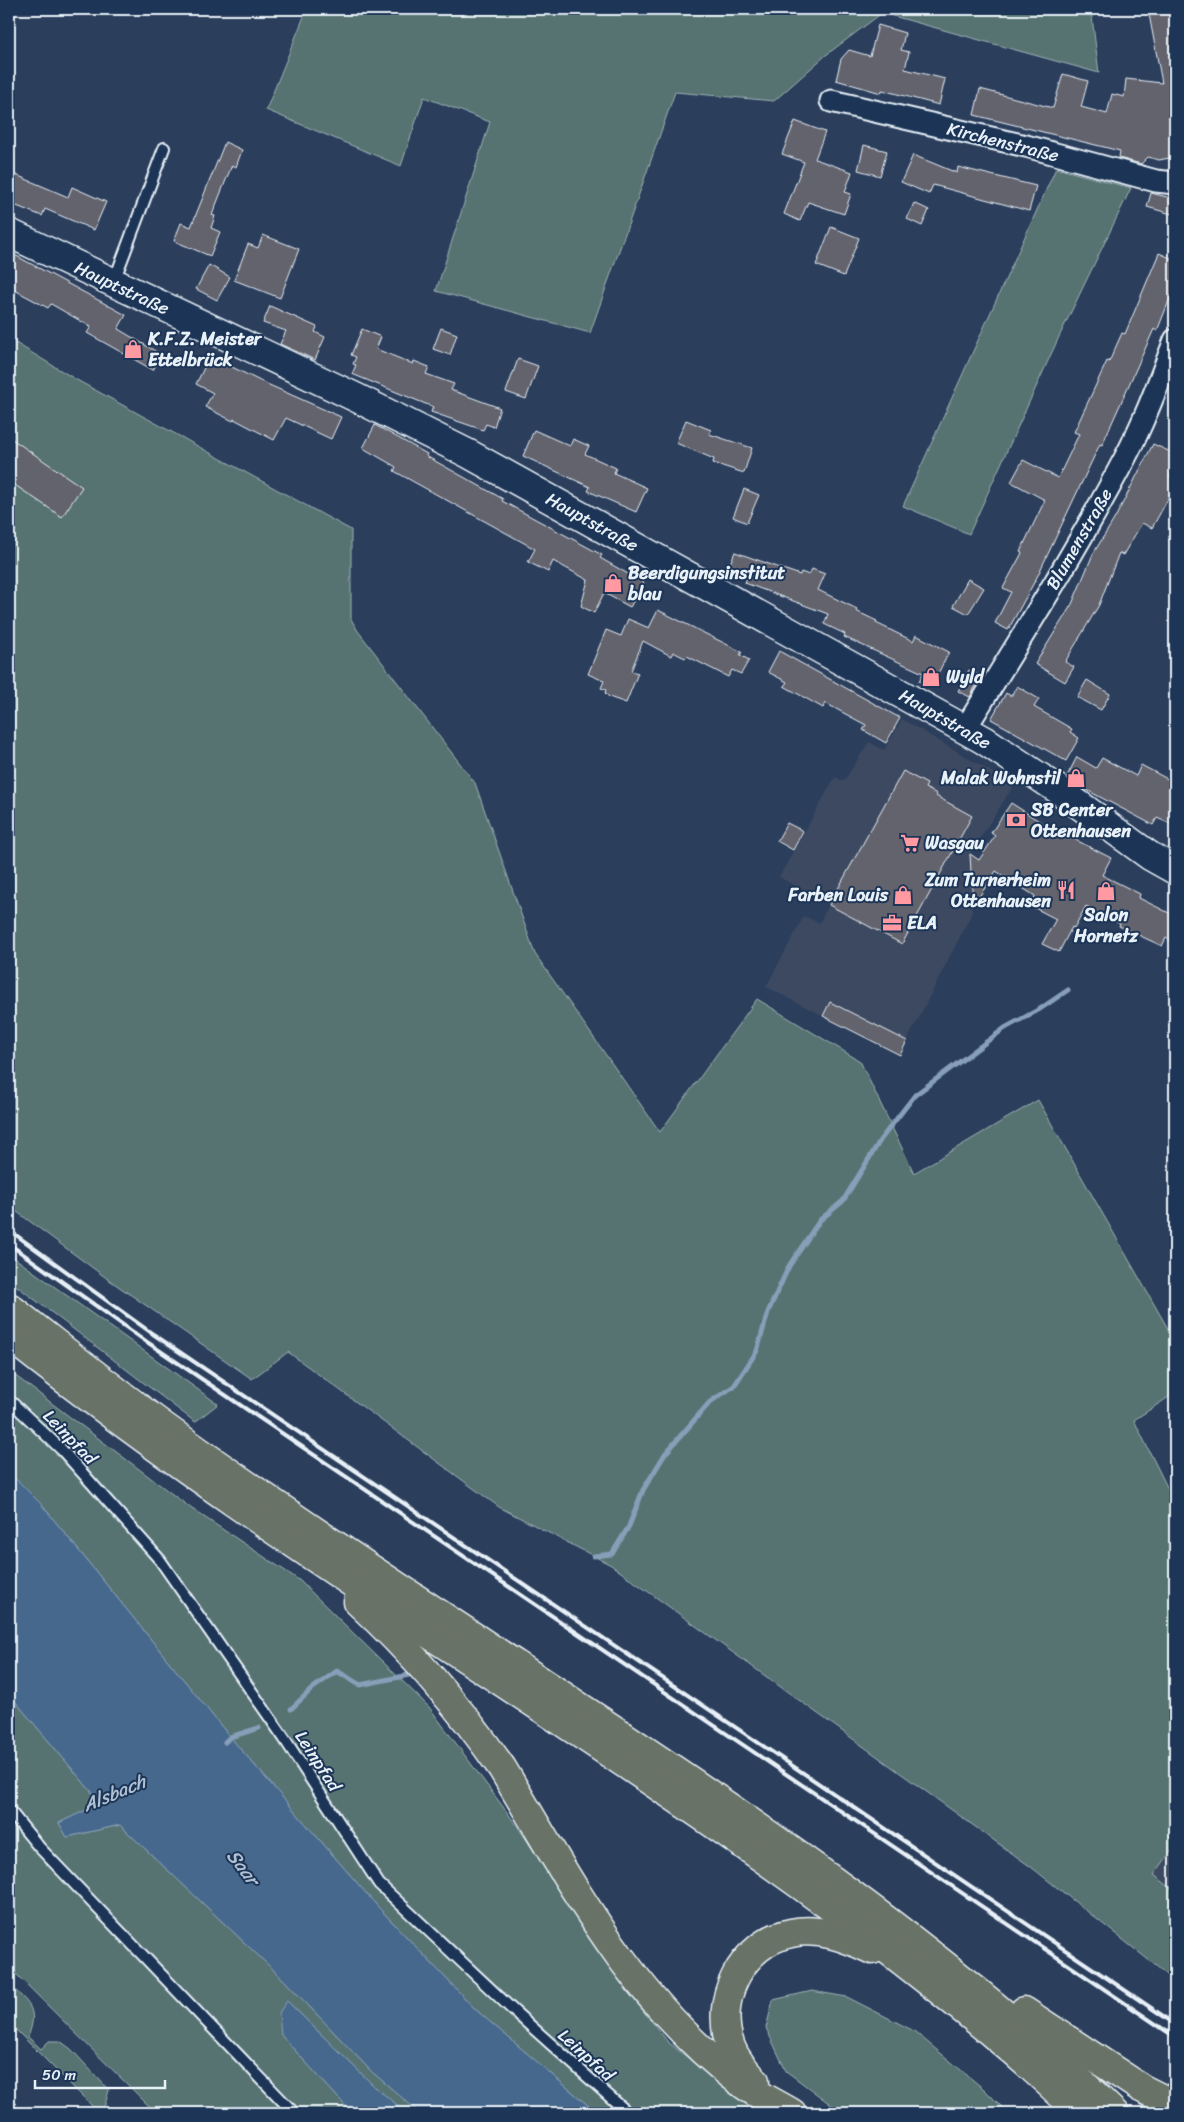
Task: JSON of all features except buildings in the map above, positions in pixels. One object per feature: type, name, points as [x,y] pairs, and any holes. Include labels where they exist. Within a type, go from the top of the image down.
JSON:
[{"type":"highway","points":[[9,1307],[202,1453],[412,1596],[785,1844],[910,1937],[1021,2027],[1114,2113]]},
{"type":"highway","points":[[9,1336],[156,1448],[280,1536],[620,1759],[757,1853],[1005,2043],[1080,2113]]},
{"type":"highway","points":[[280,1536],[367,1611],[420,1663],[456,1706],[502,1768],[578,1896],[628,1969],[659,2006],[741,2083],[782,2107]]},
{"type":"highway","points":[[782,2107],[737,2060],[726,2031],[725,2016],[730,1988],[740,1969],[754,1951],[764,1943],[791,1933],[823,1933],[856,1942],[916,1973]]},
{"type":"highway","points":[[910,1937],[1141,2088],[1175,2105]]},
{"type":"main road","name":"Hauptstraße","points":[[9,233],[113,284],[340,390],[469,454],[965,729],[1056,788],[1150,856],[1175,870]]},
{"type":"street","name":"Kirchenstraße","points":[[831,101],[1026,146],[1156,181],[1175,183]]},
{"type":"street","name":"Blumenstraße","points":[[965,729],[1082,537],[1125,457],[1151,402],[1175,340]]},
{"type":"lane","points":[[113,284],[164,148]]},
{"type":"lane","name":"Leinpfad","points":[[9,1400],[62,1450],[160,1560],[284,1738],[379,1884],[514,2012],[628,2113]]},
{"type":"lane","points":[[9,1810],[39,1847],[294,2113]]},
{"type":"shaded area","points":[[902,719],[1014,785],[970,854],[972,913],[900,1055],[766,987],[804,916],[819,923],[829,905],[779,877],[835,777],[844,781],[869,742],[884,750]]},
{"type":"shaded area","points":[[1175,1846],[1175,1891],[1154,1875]]},
{"type":"green space","points":[[307,9],[1091,9],[1099,73],[882,13],[826,55],[774,101],[675,92],[590,333],[436,291],[490,122],[424,97],[401,166],[266,110]]},
{"type":"green space","points":[[1056,168],[1131,188],[1058,339],[969,534],[903,506]]},
{"type":"green space","points":[[9,339],[75,379],[351,530],[351,619],[358,631],[475,783],[535,954],[660,1132],[757,999],[860,1061],[914,1173],[1038,1100],[1175,1341],[1175,1393],[1134,1420],[1167,1487],[1175,1497],[1175,1846],[1154,1875],[1175,1891],[1175,1981],[1031,1867],[611,1565],[499,1507],[288,1352],[252,1379],[105,1277],[9,1206]]},
{"type":"green space","points":[[9,1254],[218,1404],[195,1422],[9,1280]]},
{"type":"green space","points":[[9,1371],[192,1509],[299,1580],[429,1707],[518,1827],[617,1978],[668,2042],[757,2113],[597,2113],[476,2010],[378,1907],[230,1737],[41,1504],[9,1472]]},
{"type":"green space","points":[[9,1694],[101,1803],[59,1823],[67,1837],[120,1825],[284,1980],[372,2072],[420,2113],[407,2113],[375,2087],[288,2002],[281,2035],[352,2113],[156,2113],[9,1967]]},
{"type":"green space","points":[[9,1984],[30,2007],[32,2019],[28,2037],[41,2049],[49,2041],[60,2041],[71,2049],[109,2090],[105,2105],[95,2113],[90,2113],[94,2108],[9,2023]]},
{"type":"green space","points":[[812,1991],[847,1997],[914,2031],[985,2090],[1008,2113],[845,2113],[838,2110],[786,2071],[766,2028],[773,2000]]},
{"type":"water","points":[[9,1472],[41,1504],[230,1737],[378,1907],[476,2010],[597,2113],[420,2113],[372,2072],[284,1980],[120,1825],[67,1837],[59,1823],[101,1803],[9,1694]]},
{"type":"water","points":[[287,2001],[375,2087],[407,2113],[352,2113],[281,2035],[279,2013]]},
{"type":"waterway","points":[[594,1556],[612,1554],[629,1526],[643,1490],[665,1454],[710,1402],[734,1386],[757,1351],[768,1312],[789,1266],[820,1220],[843,1201],[881,1139],[915,1095],[1005,1028],[1040,1009],[1068,990]]},
{"type":"waterway","points":[[291,1709],[313,1688],[337,1671],[360,1685],[409,1675]]},
{"type":"waterway","points":[[225,1742],[230,1737],[259,1728]]},
{"type":"railway","points":[[9,1230],[153,1334],[1175,2024]]},
{"type":"railway","points":[[9,1244],[147,1342],[1175,2037]]},
{"type":"place","name":"K.F.Z. Meister Ettelbrück","points":[[133,349]]},
{"type":"place","name":"Beerdigungsinstitut blau","points":[[613,583]]},
{"type":"place","name":"Wyld","points":[[931,677]]},
{"type":"place","name":"Malak Wohnstil","points":[[1076,778]]},
{"type":"place","name":"SB Center Ottenhausen","points":[[1016,820]]},
{"type":"place","name":"Wasgau","points":[[910,843]]},
{"type":"place","name":"Zum Turnerheim Ottenhausen","points":[[1066,890]]},
{"type":"place","name":"Salon Hornetz","points":[[1106,891]]},
{"type":"place","name":"Farben Louis","points":[[903,895]]},
{"type":"place","name":"ELA","points":[[892,923]]},
{"type":"water label","name":"Alsbach","points":[[114,1793]]},
{"type":"water label","name":"Saar","points":[[243,1867]]}]
